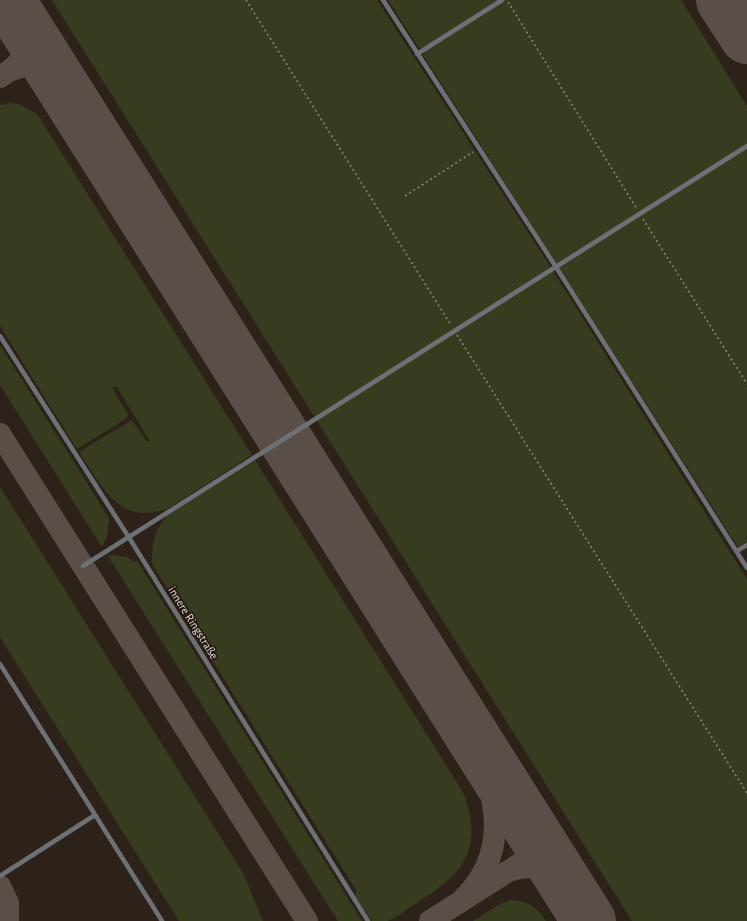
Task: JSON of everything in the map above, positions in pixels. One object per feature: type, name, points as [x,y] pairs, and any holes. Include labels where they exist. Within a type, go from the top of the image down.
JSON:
[{"type":"lane","points":[[382,0],[556,267],[747,568]]},
{"type":"lane","points":[[417,54],[502,0]]},
{"type":"lane","points":[[83,566],[128,536],[747,146]]},
{"type":"lane","name":"innere Ringstraße","points":[[0,336],[128,536],[368,921]]},
{"type":"lane","points":[[737,551],[747,545]]},
{"type":"lane","points":[[0,664],[162,921]]},
{"type":"lane","points":[[0,876],[95,815]]},
{"type":"path","points":[[246,0],[747,793]]},
{"type":"path","points":[[507,0],[747,384]]},
{"type":"path","points":[[405,196],[478,148]]},
{"type":"green space","points":[[52,0],[377,0],[553,271],[747,579],[747,921],[632,921]]},
{"type":"green space","points":[[388,0],[498,0],[423,48],[419,48]]},
{"type":"green space","points":[[505,0],[681,0],[747,106],[747,542],[738,547],[423,55],[425,51]]},
{"type":"green space","points":[[10,103],[19,104],[37,114],[252,455],[167,509],[150,513],[136,512],[124,507],[114,500],[104,489],[79,452],[132,420],[147,442],[150,441],[116,386],[112,388],[128,414],[127,418],[77,449],[0,326],[0,105]]},
{"type":"green space","points":[[0,345],[109,518],[107,536],[102,547],[0,385]]},
{"type":"green space","points":[[255,460],[464,794],[470,814],[472,831],[470,846],[465,859],[457,871],[432,893],[391,920],[372,921],[356,897],[356,890],[152,564],[155,538],[163,520],[168,515]]},
{"type":"green space","points":[[0,487],[243,873],[263,921],[179,921],[0,637]]},
{"type":"green space","points":[[113,555],[127,557],[135,562],[137,561],[362,921],[338,921],[108,556]]},
{"type":"green space","points":[[511,900],[527,903],[532,906],[546,921],[473,921],[500,904]]},
{"type":"taxiway","points":[[0,77],[15,66],[24,54],[26,40],[22,22]]},
{"type":"taxiway","points":[[12,70],[26,66],[38,67],[50,73],[61,82]]},
{"type":"taxiway","points":[[0,434],[307,921]]},
{"type":"taxiway","points":[[460,902],[477,883],[488,864],[493,844],[495,823],[493,802],[488,780],[472,736]]},
{"type":"taxiway","points":[[430,921],[543,849]]},
{"type":"taxiway","points":[[512,870],[534,867],[548,871],[566,885]]},
{"type":"taxiway","points":[[0,886],[8,903],[8,921]]},
{"type":"runway","points":[[8,0],[589,921]]},
{"type":"runway","points":[[723,0],[747,37]]}]
